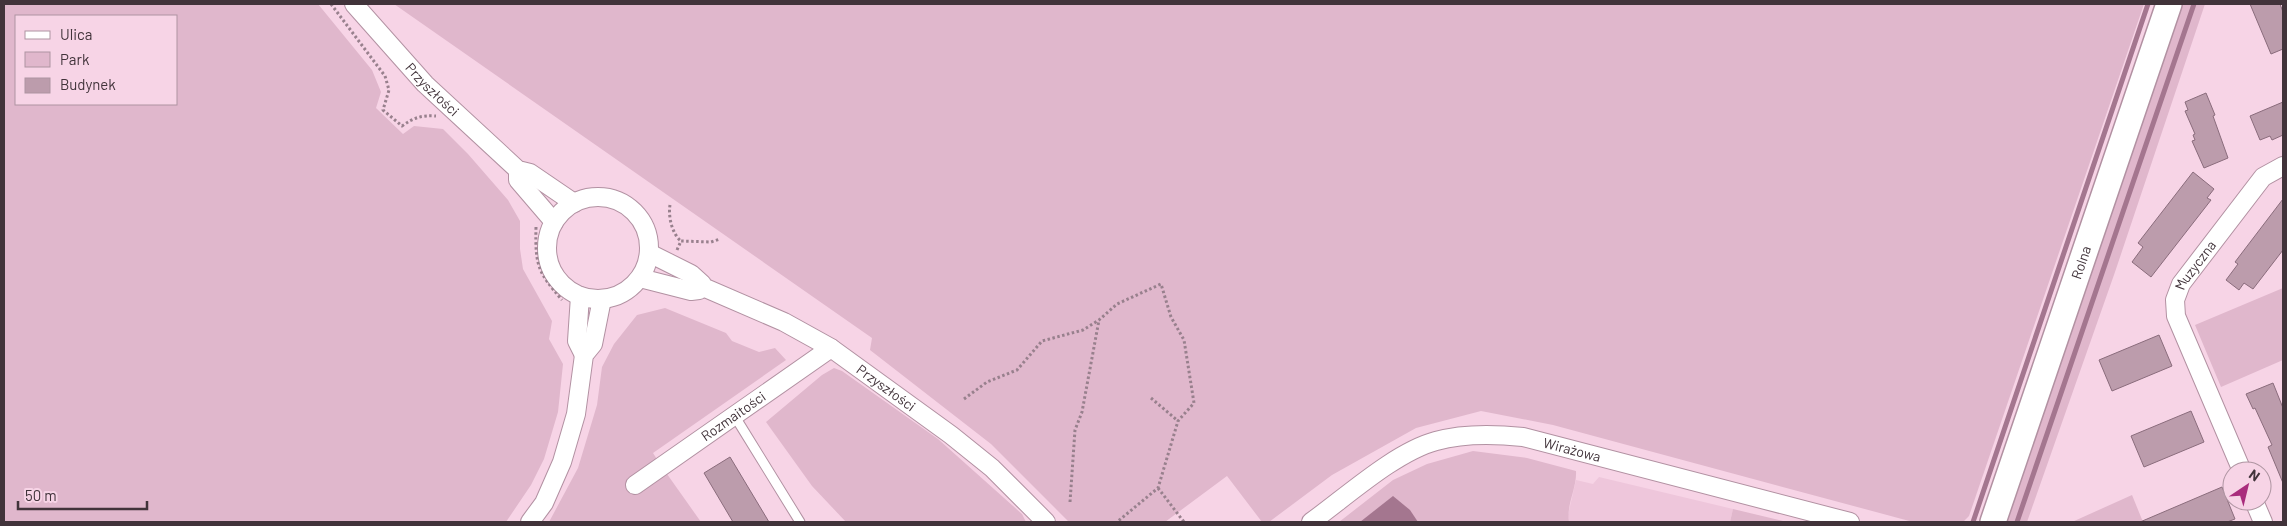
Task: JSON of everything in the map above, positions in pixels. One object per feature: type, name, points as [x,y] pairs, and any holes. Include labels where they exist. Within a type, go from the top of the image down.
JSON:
[{"type":"street","name":"Przyszłości","points":[[354,4],[425,84],[518,170],[530,172],[574,203]]},
{"type":"street","name":"Rolna","points":[[1993,522],[2168,4]]},
{"type":"street","name":"Muzyczna","points":[[2238,461],[2176,316],[2175,300],[2182,284],[2263,178],[2283,166]]},
{"type":"street","name":"Przyszłości","points":[[518,170],[518,180],[554,222]]},
{"type":"street","points":[[573,301],[602,299],[624,293],[640,278],[645,268],[648,238],[640,219],[625,205],[602,197],[589,198],[574,203],[558,216],[547,238],[548,262],[573,301],[577,340],[584,355]]},
{"type":"street","name":"Przyszłości","points":[[648,253],[691,274],[702,284],[702,287],[784,322],[831,348],[951,434],[986,462],[1046,522]]},
{"type":"street","name":"Przyszłości","points":[[640,278],[690,291],[699,290],[702,287]]},
{"type":"street","points":[[530,522],[544,503],[562,462],[576,414],[584,355],[593,344],[602,299]]},
{"type":"street","name":"Rozmaitości","points":[[635,485],[831,348]]},
{"type":"street","name":"Wirażowa","points":[[1311,522],[1405,453],[1436,441],[1471,435],[1496,434],[1523,437],[1850,522]]},
{"type":"lane","points":[[734,414],[800,522]]},
{"type":"path","points":[[331,4],[385,76],[389,90],[383,110],[402,126],[412,118],[424,116],[441,118]]},
{"type":"path","points":[[670,205],[669,212],[676,237],[681,241],[711,242],[720,239]]},
{"type":"path","points":[[535,219],[537,263],[542,275],[573,301]]},
{"type":"path","points":[[673,260],[681,241]]},
{"type":"path","points":[[964,399],[987,382],[1017,370],[1042,341],[1083,330],[1099,320],[1117,304],[1161,284],[1171,317],[1184,340],[1194,403],[1178,421],[1158,488],[1117,522]]},
{"type":"path","points":[[1070,502],[1075,430],[1082,412],[1099,320]]},
{"type":"path","points":[[1151,398],[1178,421]]},
{"type":"path","points":[[1158,488],[1184,522]]},
{"type":"shaded area","points":[[1599,477],[1733,509],[1730,522],[1569,522],[1568,515],[1576,480],[1593,484]]},
{"type":"shaded area","points":[[1393,496],[1410,510],[1418,522],[1360,522]]},
{"type":"green space","points":[[4,4],[318,4],[372,70],[381,92],[376,108],[403,134],[414,126],[443,129],[468,154],[508,200],[520,221],[520,249],[523,269],[552,321],[549,339],[563,364],[558,412],[544,459],[531,485],[506,522],[4,522]]},
{"type":"green space","points":[[394,4],[2144,4],[1969,516],[1963,522],[1913,522],[1553,425],[1481,411],[1416,428],[1332,475],[1269,522],[1262,522],[1227,476],[1165,522],[1069,522],[991,444],[870,350],[872,338]]},
{"type":"green space","points":[[2176,4],[2205,4],[2115,272],[2027,522],[2003,522]]},
{"type":"green space","points":[[2283,288],[2283,360],[2221,387],[2195,325]]},
{"type":"green space","points":[[665,308],[726,333],[732,341],[759,352],[775,348],[786,360],[653,453],[658,461],[630,481],[639,493],[667,474],[701,522],[549,522],[578,468],[597,405],[602,367],[614,344],[637,315]]},
{"type":"green space","points":[[834,368],[842,371],[938,439],[1022,514],[1026,522],[846,522],[812,486],[766,422],[822,375]]},
{"type":"green space","points":[[1473,451],[1527,458],[1576,471],[1568,516],[1569,522],[1339,522],[1393,480],[1427,464]]},
{"type":"green space","points":[[2132,495],[2143,522],[2072,522]]},
{"type":"green space","points":[[1733,509],[1787,522],[1730,522]]},
{"type":"building","points":[[2250,4],[2280,4],[2283,12],[2283,49],[2271,54]]},
{"type":"building","points":[[2206,93],[2228,158],[2204,168],[2192,141],[2195,140],[2193,135],[2195,134],[2185,111],[2188,110],[2185,102]]},
{"type":"building","points":[[2283,102],[2283,135],[2272,140],[2270,136],[2260,140],[2250,116]]},
{"type":"building","points":[[2193,172],[2214,189],[2207,198],[2211,200],[2151,277],[2132,262],[2143,247],[2138,243]]},
{"type":"building","points":[[2283,199],[2283,250],[2253,289],[2244,283],[2239,290],[2226,280],[2238,264],[2235,262]]},
{"type":"building","points":[[2159,335],[2172,366],[2112,391],[2099,360]]},
{"type":"building","points":[[2273,383],[2283,408],[2283,483],[2268,447],[2272,445],[2255,408],[2253,409],[2246,394]]},
{"type":"building","points":[[2191,411],[2204,442],[2144,467],[2131,436]]},
{"type":"building","points":[[730,457],[769,522],[733,522],[704,473]]},
{"type":"building","points":[[2222,487],[2222,511],[2232,511],[2235,519],[2227,522],[2140,522]]},
{"type":"waterway","points":[[1973,522],[2148,4]]},
{"type":"waterway","points":[[2017,522],[2194,4]]}]
